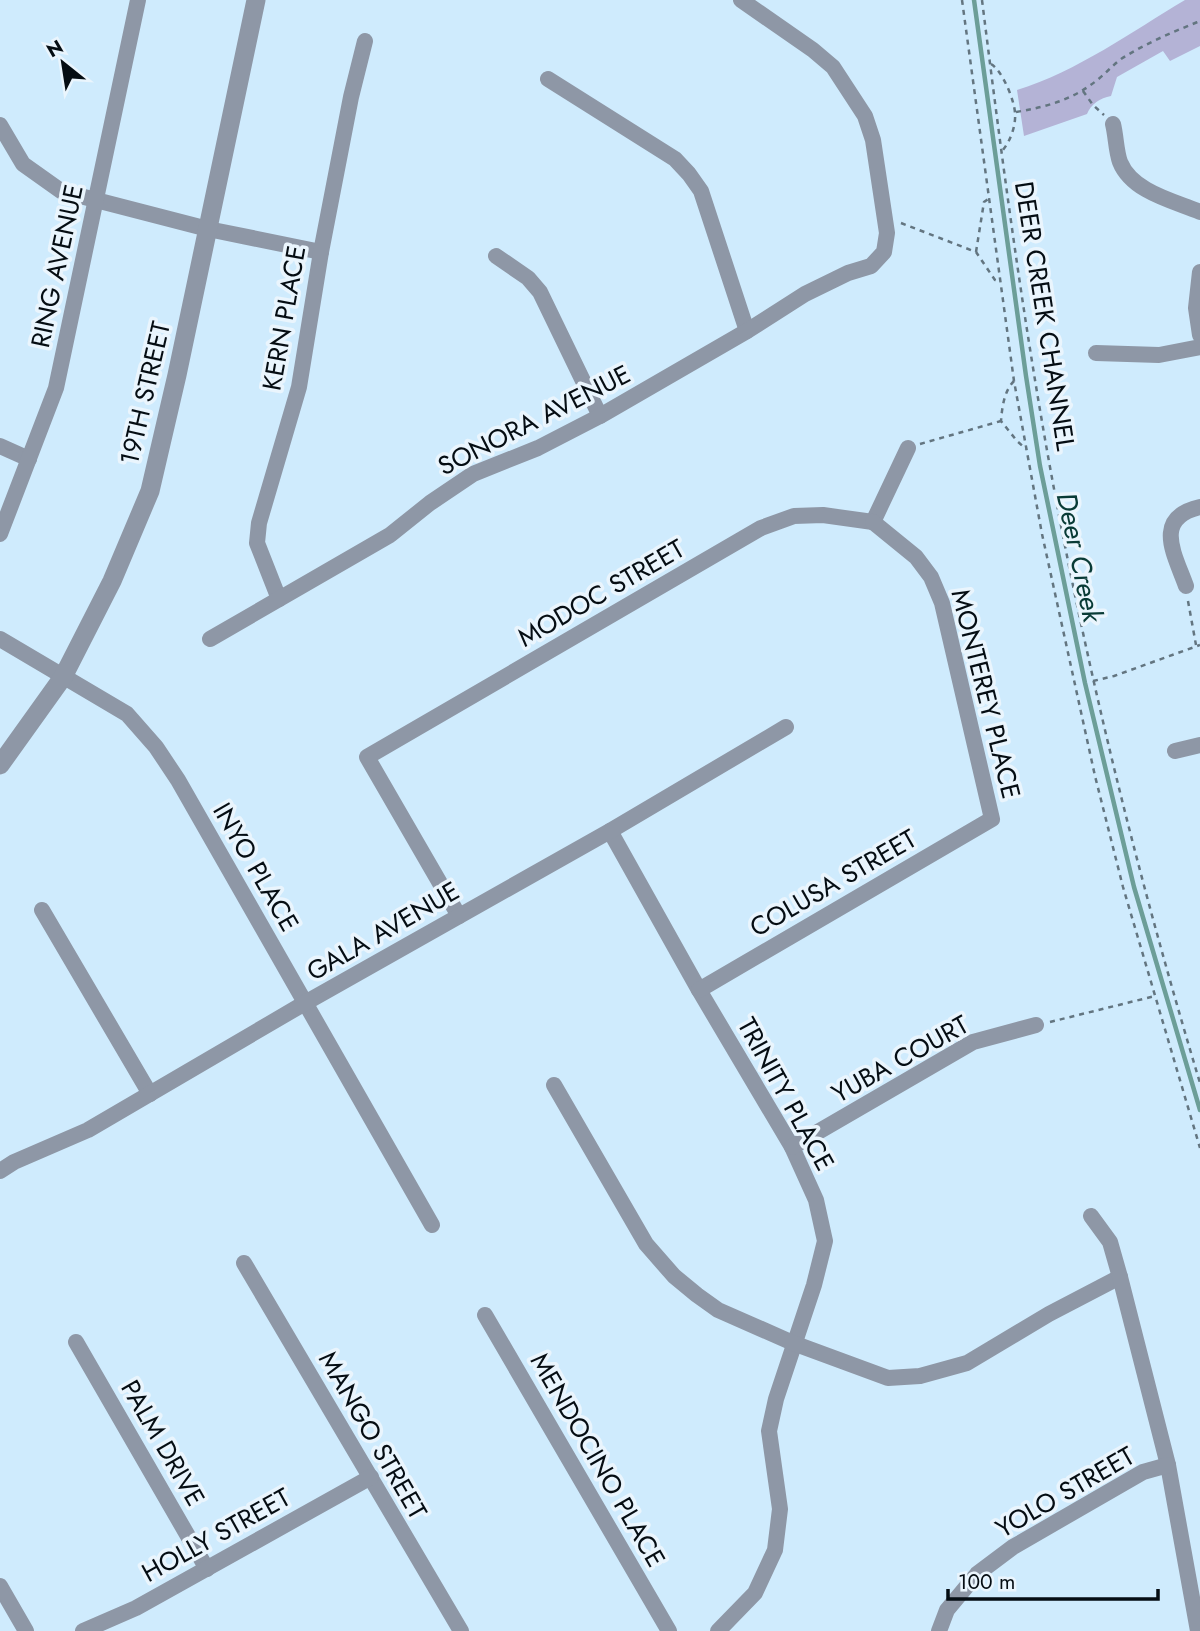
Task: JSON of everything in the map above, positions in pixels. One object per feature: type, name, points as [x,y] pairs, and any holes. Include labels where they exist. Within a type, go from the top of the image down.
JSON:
[{"type":"street","name":"RING AVENUE","points":[[0,534],[56,388],[138,0]]},
{"type":"street","name":"19TH STREET","points":[[0,765],[63,677],[111,581],[149,491],[256,0]]},
{"type":"street","points":[[741,0],[813,50],[833,67],[850,90],[865,116],[873,140],[884,216]]},
{"type":"street","name":"KERN PLACE","points":[[279,599],[257,544],[259,523],[299,387],[321,252],[351,97],[365,41]]},
{"type":"street","points":[[548,79],[674,159],[689,174],[701,191],[747,331]]},
{"type":"street","points":[[1113,124],[1120,162],[1128,176],[1153,192],[1200,212]]},
{"type":"street","points":[[0,125],[23,164],[61,191],[208,229],[321,252]]},
{"type":"street","name":"SONORA AVENUE","points":[[210,639],[390,535],[472,474],[538,448],[600,416],[747,331],[804,294],[848,273],[871,266],[884,252],[887,233],[884,216]]},
{"type":"street","points":[[496,256],[528,278],[540,292],[600,416]]},
{"type":"street","points":[[1200,272],[1196,308],[1200,335]]},
{"type":"street","points":[[1096,353],[1159,355],[1200,347]]},
{"type":"street","points":[[0,446],[29,459]]},
{"type":"street","points":[[873,522],[908,448]]},
{"type":"street","points":[[1186,586],[1169,535],[1172,524],[1180,515],[1200,507]]},
{"type":"street","name":"MODOC STREET","points":[[459,916],[367,757],[761,528],[794,516],[823,515],[873,522]]},
{"type":"street","name":"MONTEREY PLACE","points":[[873,522],[916,557],[931,577],[942,603],[992,819]]},
{"type":"street","points":[[0,639],[63,677]]},
{"type":"street","name":"INYO PLACE","points":[[63,677],[127,714],[156,747],[178,780],[432,1225]]},
{"type":"street","name":"GALA AVENUE","points":[[0,1171],[14,1162],[88,1130],[786,727]]},
{"type":"street","points":[[1175,751],[1200,745]]},
{"type":"street","name":"COLUSA STREET","points":[[699,990],[992,819]]},
{"type":"street","name":"TRINITY PLACE","points":[[610,831],[699,990],[792,1147],[816,1199],[825,1241],[814,1285],[776,1399],[769,1431],[780,1509],[775,1550],[755,1592],[718,1631]]},
{"type":"street","points":[[42,910],[150,1094]]},
{"type":"street","name":"YUBA COURT","points":[[792,1147],[973,1042],[1036,1025]]},
{"type":"street","points":[[554,1085],[646,1244],[660,1261],[697,1295],[718,1310],[793,1343],[888,1378],[920,1377],[967,1363],[1120,1276]]},
{"type":"street","points":[[1091,1216],[1110,1242],[1120,1276],[1168,1465],[1198,1631]]},
{"type":"street","name":"MANGO STREET","points":[[244,1263],[442,1603],[453,1614],[461,1631]]},
{"type":"street","name":"MENDOCINO PLACE","points":[[485,1314],[670,1631]]},
{"type":"street","name":"PALM DRIVE","points":[[76,1342],[207,1569]]},
{"type":"street","name":"YOLO STREET","points":[[939,1631],[947,1610],[976,1574],[1013,1547],[1143,1472],[1168,1465]]},
{"type":"street","name":"HOLLY STREET","points":[[83,1631],[136,1608],[371,1477]]},
{"type":"street","points":[[0,1586],[26,1631]]},
{"type":"path","points":[[962,0],[1013,381],[1052,585],[1123,887],[1200,1147]]},
{"type":"path","name":"DEER CREEK CHANNEL","points":[[982,0],[1048,456],[1093,681],[1133,848],[1200,1083]]},
{"type":"path","points":[[1016,112],[1042,108],[1083,91],[1119,61],[1160,37],[1200,21]]},
{"type":"path","points":[[990,63],[1004,79],[1016,112],[1010,138],[1002,151]]},
{"type":"path","points":[[1083,91],[1113,124]]},
{"type":"path","points":[[976,252],[984,202],[988,199]]},
{"type":"path","points":[[884,216],[976,252],[999,282]]},
{"type":"path","points":[[1001,421],[1009,386],[1013,381]]},
{"type":"path","points":[[908,448],[1001,421]]},
{"type":"path","points":[[1001,421],[1026,449]]},
{"type":"path","points":[[1093,681],[1198,645],[1186,586]]},
{"type":"path","points":[[1036,1025],[1155,996]]},
{"type":"shaded area","points":[[1185,0],[1200,0],[1200,46],[1170,61],[1163,51],[1117,77],[1111,96],[1096,102],[1087,114],[1024,136],[1017,90],[1083,62]]},
{"type":"waterway","name":"Deer Creek","points":[[974,0],[1040,466],[1085,683],[1134,887],[1200,1110]]}]
